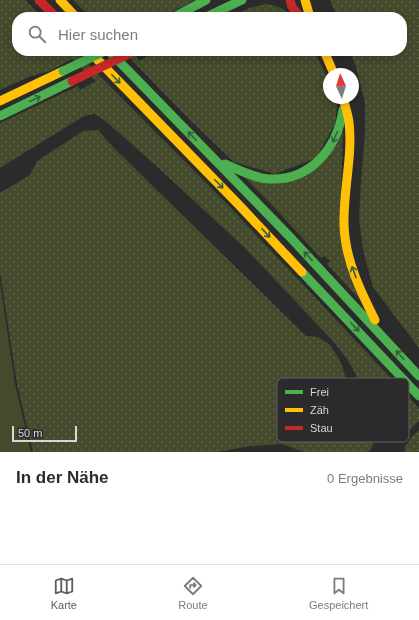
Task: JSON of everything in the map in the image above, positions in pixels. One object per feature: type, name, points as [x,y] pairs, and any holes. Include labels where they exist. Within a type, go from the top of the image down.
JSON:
[{"type":"main road","points":[[39,0],[51,12]]},
{"type":"main road","points":[[60,0],[71,12]]},
{"type":"main road","points":[[183,12],[206,0]]},
{"type":"main road","points":[[217,12],[242,0]]},
{"type":"main road","points":[[280,0],[291,3],[297,12]]},
{"type":"main road","points":[[305,0],[310,9]]},
{"type":"main road","points":[[94,56],[239,205],[403,378]]},
{"type":"main road","points":[[0,101],[94,56]]},
{"type":"main road","points":[[114,56],[290,237],[419,376]]},
{"type":"main road","points":[[0,116],[124,56]]},
{"type":"main road","points":[[326,56],[331,68]]},
{"type":"main road","points":[[214,159],[243,172],[270,179],[284,178],[298,174],[320,160],[328,150],[335,139],[342,117],[343,104]]},
{"type":"main road","points":[[344,104],[349,121],[350,156],[345,199],[345,240],[351,263],[359,284],[381,334]]},
{"type":"main road","points":[[409,385],[419,396]]},
{"type":"green space","points":[[0,0],[25,0],[37,12],[12,12],[12,56],[80,56],[228,205],[391,378],[356,378],[353,369],[333,341],[245,248],[152,162],[103,119],[94,114],[84,116],[0,168],[0,123],[78,86],[80,90],[96,81],[72,59],[50,71],[31,76],[0,90]]},
{"type":"green space","points":[[73,0],[195,0],[172,12],[85,12]]},
{"type":"green space","points":[[330,0],[418,0],[419,3],[419,348],[373,287],[363,250],[359,219],[365,133],[365,103],[359,79],[359,68],[356,68],[352,56],[407,56],[407,12],[335,12]]},
{"type":"green space","points":[[266,4],[288,12],[241,12],[249,8]]},
{"type":"green space","points":[[128,56],[136,56],[139,61],[148,56],[316,56],[323,69],[323,104],[336,104],[337,107],[335,124],[316,158],[275,174],[234,162],[191,121]]},
{"type":"green space","points":[[343,127],[341,198],[362,302],[327,264],[330,261],[324,256],[321,258],[244,177],[294,180]]},
{"type":"green space","points":[[98,130],[114,148],[306,336],[318,337],[329,344],[338,357],[346,378],[277,378],[277,442],[374,442],[369,452],[304,452],[282,444],[250,446],[218,452],[33,452],[17,384],[0,272],[0,193],[30,175],[37,161],[83,131]]},
{"type":"green space","points":[[0,282],[15,384],[31,452],[0,452]]},
{"type":"green space","points":[[409,397],[419,408],[418,422],[409,430]]},
{"type":"green space","points":[[419,430],[419,452],[405,452],[405,447],[412,436]]},
{"type":"traffic: fast","points":[[183,12],[206,0]]},
{"type":"traffic: fast","points":[[217,12],[242,0]]},
{"type":"traffic: fast","points":[[63,71],[94,56]]},
{"type":"traffic: fast","points":[[114,56],[290,237],[419,376]]},
{"type":"traffic: fast","points":[[0,116],[72,81]]},
{"type":"traffic: fast","points":[[225,164],[258,177],[269,179],[284,178],[297,174],[320,160],[328,149],[335,137],[343,110]]},
{"type":"traffic: fast","points":[[302,272],[402,378]]},
{"type":"traffic: fast","points":[[409,385],[419,396]]},
{"type":"traffic: slow","points":[[60,0],[71,12]]},
{"type":"traffic: slow","points":[[305,0],[309,12]]},
{"type":"traffic: slow","points":[[94,56],[302,272]]},
{"type":"traffic: slow","points":[[326,56],[331,68]]},
{"type":"traffic: slow","points":[[0,101],[63,71]]},
{"type":"traffic: slow","points":[[345,104],[349,119],[350,135],[344,212],[345,238],[354,274],[375,320]]},
{"type":"traffic: jam","points":[[39,0],[51,12]]},
{"type":"traffic: jam","points":[[290,0],[292,7],[296,12]]},
{"type":"traffic: jam","points":[[72,81],[124,56]]}]
